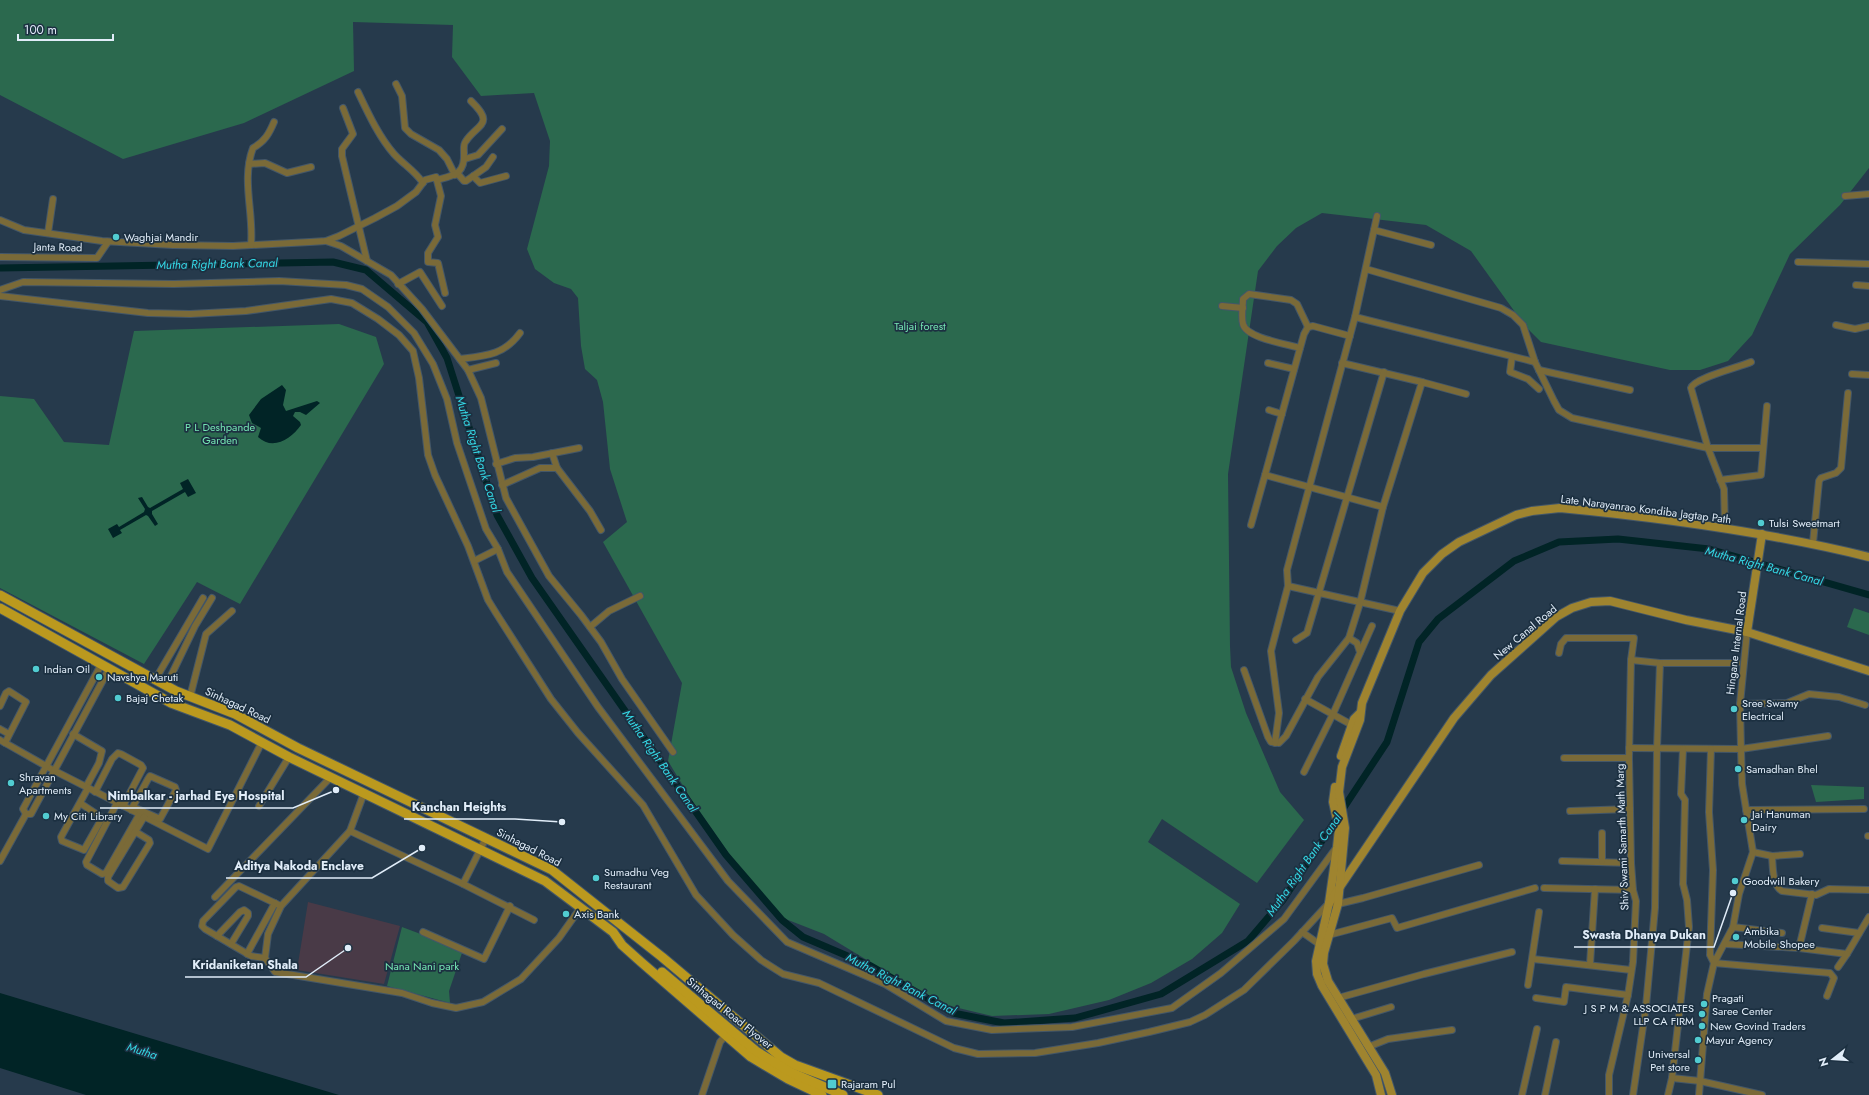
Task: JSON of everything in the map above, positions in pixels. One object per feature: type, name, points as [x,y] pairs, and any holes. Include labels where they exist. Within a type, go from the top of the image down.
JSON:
[{"type":"main road","name":"Sinhagad Road","points":[[0,595],[166,686],[235,714],[298,748],[552,870],[662,957],[781,1057],[795,1065],[874,1094]]},
{"type":"main road","name":"Sinhagad Road","points":[[0,608],[171,703],[230,726],[289,757],[546,881],[613,932],[622,944],[641,962],[726,1031],[751,1057],[769,1069],[822,1095]]},
{"type":"main road","points":[[105,667],[111,657]]},
{"type":"main road","name":"Sinhagad Road Flyover","points":[[726,1031],[792,1074],[843,1095]]},
{"type":"street","points":[[396,84],[402,96],[405,128],[411,134],[440,150],[456,174],[464,181],[486,167],[493,157]]},
{"type":"street","points":[[358,92],[369,117],[393,152],[415,172],[423,183]]},
{"type":"street","points":[[326,241],[397,206],[416,192],[423,183],[436,177],[437,180],[456,174],[465,164],[464,146],[466,141],[481,126],[483,117],[480,110],[471,101]]},
{"type":"street","points":[[343,108],[353,134],[342,149],[342,156],[367,261]]},
{"type":"street","points":[[251,245],[252,214],[247,180],[249,164],[253,148],[268,136],[274,122]]},
{"type":"street","points":[[465,160],[478,155],[502,129]]},
{"type":"street","points":[[249,164],[265,163],[287,173],[310,167]]},
{"type":"street","points":[[473,176],[480,183],[506,176]]},
{"type":"street","points":[[437,180],[441,196],[435,225],[438,237],[428,253],[428,262],[438,263],[445,293]]},
{"type":"street","points":[[1845,196],[1869,194]]},
{"type":"street","points":[[48,233],[53,199]]},
{"type":"street","points":[[1275,744],[1279,713],[1271,651],[1288,586],[1287,570],[1355,317],[1377,216]]},
{"type":"street","points":[[0,220],[24,230],[108,242],[173,245],[251,245],[326,241],[341,246],[391,275],[422,309],[468,370],[481,398],[496,464],[506,498],[549,576],[601,642],[622,679],[673,752]]},
{"type":"street","points":[[1374,230],[1431,245]]},
{"type":"street","name":"Janta Road","points":[[0,256],[98,258],[108,242]]},
{"type":"street","points":[[1798,262],[1869,264]]},
{"type":"street","points":[[1366,269],[1501,308],[1513,314],[1523,325],[1535,362],[1559,410],[1572,418],[1708,448],[1763,448]]},
{"type":"street","points":[[398,284],[420,272],[442,306]]},
{"type":"street","points":[[0,290],[24,282],[174,284],[279,281],[346,285],[362,289],[388,307],[414,333],[433,364],[447,399],[457,444],[486,529],[498,549],[507,572],[598,707],[728,881],[787,942],[885,984],[946,1022],[992,1030],[1072,1027],[1172,1008],[1221,973],[1284,919],[1337,846]]},
{"type":"street","points":[[1856,285],[1869,286]]},
{"type":"street","points":[[1251,525],[1300,348],[1308,327],[1297,304],[1291,300],[1249,294],[1243,299],[1243,324],[1247,331],[1255,335],[1300,348]]},
{"type":"street","points":[[0,296],[148,313],[190,314],[246,311],[331,299],[352,303],[394,331],[413,351],[419,378],[428,455],[474,561],[488,600],[551,699],[578,733],[643,804],[696,895],[738,940],[761,960],[783,974],[819,983],[954,1048],[978,1054],[1035,1053],[1098,1043],[1190,1022],[1205,1015],[1244,990],[1329,903],[1338,904],[1479,865]]},
{"type":"street","points":[[1222,306],[1243,308]]},
{"type":"street","points":[[1355,317],[1535,362]]},
{"type":"street","points":[[1836,325],[1855,329],[1869,326]]},
{"type":"street","points":[[1308,327],[1313,326],[1350,336]]},
{"type":"street","points":[[460,359],[478,357],[500,351],[509,346],[520,333]]},
{"type":"street","points":[[1512,357],[1510,372],[1528,379],[1539,389]]},
{"type":"street","points":[[1725,529],[1724,489],[1708,448],[1691,392],[1692,385],[1751,362]]},
{"type":"street","points":[[468,370],[496,363]]},
{"type":"street","points":[[1268,363],[1294,369]]},
{"type":"street","points":[[1342,363],[1384,372],[1466,394]]},
{"type":"street","points":[[1539,370],[1630,390]]},
{"type":"street","points":[[1296,640],[1307,633],[1384,372]]},
{"type":"street","points":[[1852,374],[1869,375]]},
{"type":"street","points":[[1275,744],[1284,740],[1318,677],[1349,638],[1360,603],[1383,507],[1422,382]]},
{"type":"street","points":[[1813,543],[1819,481],[1825,476],[1836,473],[1841,468],[1848,393]]},
{"type":"street","points":[[1720,480],[1761,475],[1767,406]]},
{"type":"street","points":[[1269,410],[1282,414]]},
{"type":"street","points":[[496,464],[515,458],[533,457],[579,448]]},
{"type":"street","points":[[552,453],[557,468],[590,511],[601,530]]},
{"type":"street","points":[[502,485],[540,468],[557,468]]},
{"type":"street","points":[[1265,475],[1348,496],[1383,507]]},
{"type":"street","name":"Late Narayanrao Kondiba Jagtap Path","points":[[1337,802],[1342,767],[1360,720],[1362,703],[1400,610],[1423,572],[1442,554],[1482,530],[1516,515],[1532,511],[1566,509],[1725,529],[1762,537],[1813,543],[1869,557]]},
{"type":"street","name":"Hingane Internal Road","points":[[1699,1095],[1706,994],[1714,963],[1733,927],[1739,894],[1752,852],[1742,784],[1740,704],[1747,632],[1762,537]]},
{"type":"street","points":[[474,561],[498,549]]},
{"type":"street","points":[[1288,586],[1318,594],[1400,610]]},
{"type":"street","points":[[590,627],[608,611],[640,596]]},
{"type":"street","points":[[155,680],[203,598]]},
{"type":"street","points":[[166,686],[195,626],[212,598]]},
{"type":"street","name":"New Canal Road","points":[[1329,903],[1454,718],[1474,693],[1491,675],[1556,617],[1572,608],[1585,604],[1610,601],[1686,620],[1747,632],[1869,671]]},
{"type":"street","points":[[190,697],[206,634],[232,611]]},
{"type":"street","points":[[1304,772],[1333,714],[1372,626]]},
{"type":"street","points":[[1349,638],[1358,643],[1360,652]]},
{"type":"street","name":"Shiv Swami Samarth Math Marg","points":[[1559,653],[1561,644],[1566,638],[1634,638],[1630,660],[1629,758],[1631,863],[1633,890],[1636,901],[1628,995],[1609,1075],[1609,1095]]},
{"type":"street","points":[[1630,660],[1660,664],[1736,663]]},
{"type":"street","points":[[1633,1095],[1646,1006],[1655,908],[1657,748],[1660,664]]},
{"type":"street","points":[[26,814],[31,814],[73,734],[105,667]]},
{"type":"street","points":[[26,814],[23,809],[46,766],[105,667]]},
{"type":"street","points":[[1244,670],[1268,737],[1275,744]]},
{"type":"street","points":[[0,706],[6,693],[9,691],[26,702],[9,734],[2,741],[120,805],[160,819],[176,790],[175,787],[150,776],[132,808]]},
{"type":"street","points":[[1740,704],[1787,703],[1809,694],[1839,697],[1865,705]]},
{"type":"street","points":[[1305,700],[1352,725]]},
{"type":"street","name":"Late Narayanrao Kondiba Jagtap Path","points":[[1360,713],[1354,719],[1337,770],[1337,802],[1342,828],[1340,886],[1338,904],[1329,935],[1323,964],[1328,981],[1338,998],[1347,1020],[1368,1047],[1385,1073],[1392,1095]]},
{"type":"street","points":[[0,729],[9,734]]},
{"type":"street","points":[[73,734],[102,751],[99,763],[61,839],[84,850],[101,820],[101,817],[80,803]]},
{"type":"street","points":[[1629,748],[1741,749],[1828,736]]},
{"type":"street","points":[[132,808],[142,816],[208,849],[262,742]]},
{"type":"street","points":[[1711,748],[1709,812],[1713,870],[1709,951],[1714,963],[1830,973],[1834,978],[1827,996]]},
{"type":"street","points":[[1668,1095],[1672,1078],[1689,927],[1687,900],[1683,884],[1684,800],[1681,794],[1683,749]]},
{"type":"street","points":[[95,792],[112,759],[118,753],[141,765],[143,768],[86,862],[102,874],[106,873],[142,816]]},
{"type":"street","points":[[259,806],[289,757]]},
{"type":"street","points":[[1564,758],[1629,758]]},
{"type":"street","points":[[215,897],[331,777]]},
{"type":"street","points":[[247,954],[278,905],[350,831],[364,793]]},
{"type":"street","points":[[1570,811],[1630,809]]},
{"type":"street","points":[[1746,810],[1864,809]]},
{"type":"street","points":[[0,861],[26,814]]},
{"type":"street","points":[[136,832],[149,840],[150,843],[123,887],[118,888],[108,881],[108,877],[136,832],[142,816]]},
{"type":"street","name":"Late Narayanrao Kondiba Jagtap Path","points":[[1342,828],[1337,846],[1329,903],[1316,961],[1318,974],[1347,1020],[1376,1075],[1381,1095]]},
{"type":"street","points":[[350,831],[510,906],[534,920]]},
{"type":"street","points":[[1602,833],[1602,862]]},
{"type":"street","points":[[463,884],[486,838]]},
{"type":"street","points":[[1752,852],[1772,856],[1800,854]]},
{"type":"street","points":[[1772,856],[1774,880],[1778,888],[1782,890],[1812,894],[1821,893],[1829,889],[1869,890]]},
{"type":"street","points":[[1562,861],[1631,863]]},
{"type":"street","points":[[265,958],[257,958],[247,954],[205,929],[202,926],[203,920],[236,887],[239,886],[278,905]]},
{"type":"street","points":[[1329,935],[1392,918],[1397,928],[1535,888]]},
{"type":"street","points":[[1544,888],[1633,890]]},
{"type":"street","points":[[1590,964],[1595,888]]},
{"type":"street","points":[[1799,948],[1812,894]]},
{"type":"street","points":[[278,905],[268,934],[265,958],[275,972],[402,993],[432,1003],[456,1008],[483,1002],[521,979],[559,938],[581,907]]},
{"type":"street","points":[[423,932],[484,960],[510,906]]},
{"type":"street","points":[[217,936],[240,912],[244,910],[248,913],[248,916],[231,944]]},
{"type":"street","points":[[1528,985],[1539,912]]},
{"type":"street","points":[[1838,967],[1869,917]]},
{"type":"street","points":[[1733,927],[1782,933]]},
{"type":"street","points":[[1822,928],[1859,933]]},
{"type":"street","points":[[1302,932],[1319,944]]},
{"type":"street","points":[[1725,944],[1799,948],[1847,954]]},
{"type":"street","points":[[1338,998],[1424,974],[1512,952]]},
{"type":"street","points":[[1533,959],[1590,964],[1631,970]]},
{"type":"street","points":[[1536,998],[1564,1002],[1566,987],[1628,995]]},
{"type":"street","points":[[1347,1020],[1391,1007]]},
{"type":"street","points":[[1368,1047],[1388,1039],[1452,1030]]},
{"type":"street","points":[[1522,1095],[1537,1030]]},
{"type":"street","points":[[702,1095],[720,1042],[726,1031]]},
{"type":"street","points":[[1545,1095],[1556,1042]]},
{"type":"street","points":[[1672,1078],[1700,1081],[1762,1095]]},
{"type":"shaded area","points":[[308,902],[400,926],[384,984],[297,970]]},
{"type":"green space","name":"Taljai forest","points":[[0,0],[1869,0],[1869,168],[1840,205],[1790,254],[1752,335],[1728,361],[1700,370],[1670,370],[1541,342],[1525,326],[1471,251],[1426,225],[1322,213],[1296,228],[1277,246],[1258,271],[1228,474],[1230,646],[1231,667],[1246,713],[1280,792],[1304,820],[1257,883],[1162,819],[1148,842],[1240,904],[1222,933],[1192,959],[1151,983],[1109,1000],[1049,1014],[992,1016],[946,1005],[908,985],[824,934],[783,918],[755,891],[691,799],[668,761],[682,683],[603,542],[627,522],[610,469],[603,402],[597,380],[585,369],[581,346],[578,298],[571,289],[554,283],[535,269],[527,249],[549,166],[550,141],[534,93],[481,96],[452,57],[453,25],[353,22],[354,71],[244,123],[123,159],[0,95]]},
{"type":"green space","name":"P L Deshpande Garden","points":[[339,324],[376,337],[384,364],[240,604],[197,582],[144,664],[0,588],[0,396],[34,399],[64,442],[109,445],[134,331]]},
{"type":"green space","points":[[1854,608],[1869,613],[1869,635],[1847,627]]},
{"type":"green space","points":[[1811,785],[1864,787],[1864,799],[1816,802]]},
{"type":"green space","name":"Nana Nani park","points":[[402,927],[463,950],[449,991],[450,1003],[387,986]]},
{"type":"water","points":[[282,385],[286,390],[283,405],[286,411],[317,401],[320,403],[306,415],[300,412],[295,412],[293,416],[300,422],[301,425],[297,430],[281,442],[270,443],[258,437],[261,428],[252,423],[249,415],[261,399]]},
{"type":"water","points":[[188,479],[196,493],[188,497],[185,492],[152,511],[152,514],[158,524],[155,526],[146,515],[120,530],[122,533],[113,538],[108,529],[117,524],[119,527],[144,512],[145,509],[138,498],[142,497],[150,508],[183,489],[180,483]]},
{"type":"water","name":"Mutha","points":[[0,993],[339,1095],[86,1095],[0,1068]]},
{"type":"waterway","name":"Mutha Right Bank Canal","points":[[0,268],[333,262],[366,270],[427,322],[447,358],[497,515],[532,578],[726,855],[782,920],[803,937],[871,966],[953,1013],[1004,1023],[1075,1018],[1161,994],[1248,941],[1283,900],[1387,742],[1419,642],[1438,619],[1514,561],[1559,542],[1618,539],[1709,549],[1869,595]]},
{"type":"place","name":"Waghjai Mandir","points":[[116,237]]},
{"type":"place","name":"Tulsi Sweetmart","points":[[1761,523]]},
{"type":"place","name":"Indian Oil","points":[[36,669]]},
{"type":"place","name":"Navshya Maruti","points":[[99,677]]},
{"type":"place","name":"Bajaj Chetak","points":[[118,698]]},
{"type":"place","name":"Sree Swamy Electrical","points":[[1734,709]]},
{"type":"place","name":"Samadhan Bhel","points":[[1738,769]]},
{"type":"place","name":"Shravan Apartments","points":[[11,783]]},
{"type":"place","name":"Nimbalkar - jarhad Eye Hospital","points":[[336,790]]},
{"type":"place","name":"My Citi Library","points":[[46,816]]},
{"type":"place","name":"Jai Hanuman Dairy","points":[[1744,820]]},
{"type":"place","name":"Kanchan Heights","points":[[562,822]]},
{"type":"place","name":"Aditya Nakoda Enclave","points":[[422,848]]},
{"type":"place","name":"Sumadhu Veg Restaurant","points":[[596,878]]},
{"type":"place","name":"Goodwill Bakery","points":[[1735,881]]},
{"type":"place","name":"Swasta Dhanya Dukan","points":[[1733,893]]},
{"type":"place","name":"Axis Bank","points":[[566,914]]},
{"type":"place","name":"Ambika Mobile Shopee","points":[[1736,937]]},
{"type":"place","name":"Kridaniketan Shala","points":[[348,948]]},
{"type":"place","name":"Pragati Saree Center","points":[[1704,1004]]},
{"type":"place","name":"J S P M & ASSOCIATES LLP CA FIRM","points":[[1702,1014]]},
{"type":"place","name":"New Govind Traders","points":[[1702,1026]]},
{"type":"place","name":"Mayur Agency","points":[[1698,1040]]},
{"type":"place","name":"Universal Pet store","points":[[1698,1060]]},
{"type":"place","name":"Rajaram Pul","points":[[832,1084]]}]
